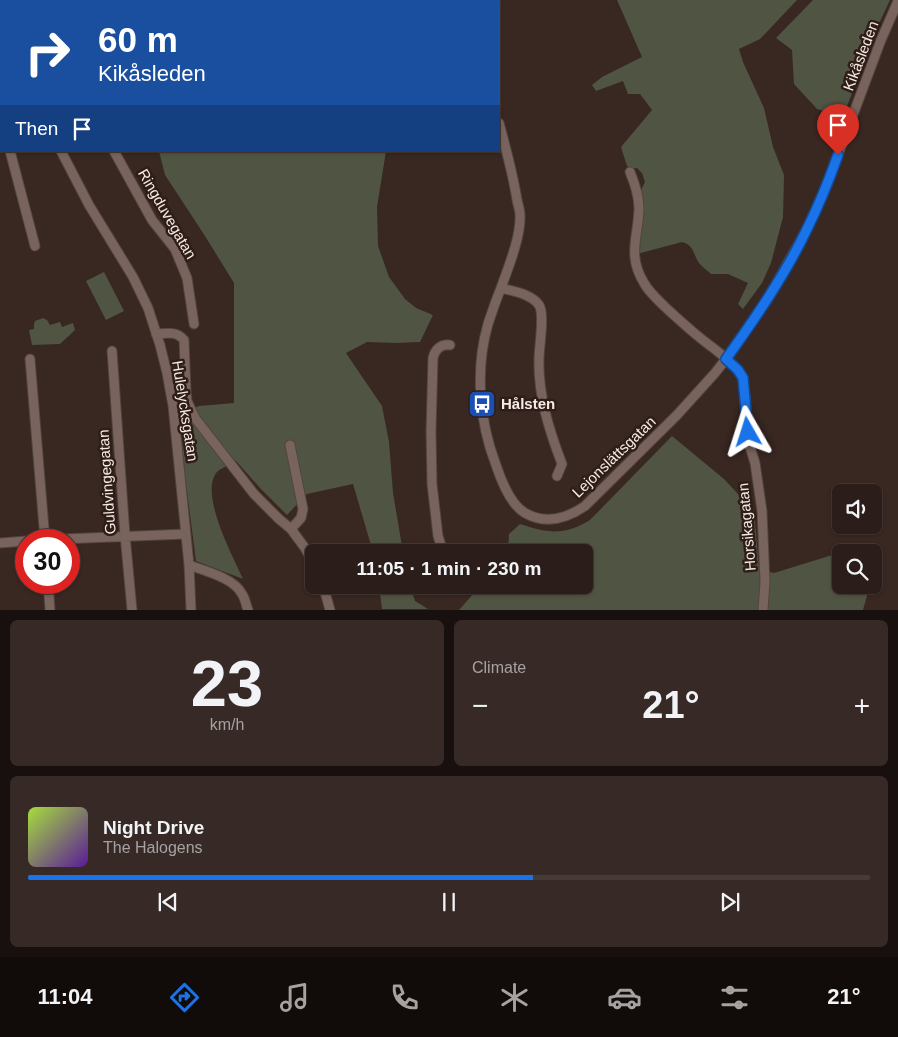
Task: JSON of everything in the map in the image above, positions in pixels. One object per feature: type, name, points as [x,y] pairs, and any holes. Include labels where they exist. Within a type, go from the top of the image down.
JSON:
[{"type":"street","name":"Kikåsleden","points":[[726,359],[767,300],[807,230],[826,187],[881,40],[898,1]]},
{"type":"street","name":"Lejonslättsgatan","points":[[500,127],[515,183],[520,216],[513,251],[488,325],[480,379],[481,398],[489,446],[497,469],[514,503],[533,517],[545,519],[562,518],[574,514],[585,506],[677,415],[726,359]]},
{"type":"street","points":[[10,152],[36,246]]},
{"type":"street","name":"Hulelycksgatan","points":[[62,152],[89,205],[133,277],[148,308],[168,373],[186,534],[191,610]]},
{"type":"street","name":"Ringduvegatan","points":[[115,152],[152,220],[175,249],[188,278],[194,324]]},
{"type":"street","name":"Horsikagatan","points":[[630,172],[638,192],[639,209],[633,249],[638,273],[645,286],[689,329],[738,370],[743,378],[750,447],[755,463],[762,511],[765,582],[763,610]]},
{"type":"street","name":"Lejonslättsgatan","points":[[501,288],[520,293],[533,300],[541,309],[540,376],[544,409],[562,464],[557,476]]},
{"type":"street","points":[[156,334],[171,333],[180,336],[184,340],[186,390],[188,402],[195,418],[254,494],[291,529],[305,548]]},
{"type":"street","points":[[440,544],[432,484],[433,358],[434,353],[441,346],[450,345]]},
{"type":"street","name":"Guldvingegatan","points":[[112,352],[132,610]]},
{"type":"street","points":[[30,359],[45,529]]},
{"type":"street","points":[[290,445],[304,509],[301,518],[291,529]]},
{"type":"street","points":[[80,538],[186,534]]},
{"type":"street","points":[[0,543],[15,542]]},
{"type":"street","points":[[189,566],[216,574],[235,585],[242,593],[248,610]]},
{"type":"street","points":[[49,594],[50,610]]},
{"type":"street","points":[[326,594],[330,610]]},
{"type":"green space","points":[[617,0],[797,0],[760,39],[739,49],[764,108],[773,147],[784,175],[783,217],[771,263],[762,283],[743,309],[738,304],[748,283],[728,274],[711,274],[699,263],[686,243],[682,242],[637,254],[642,220],[642,188],[645,182],[642,173],[637,168],[631,169],[627,166],[621,147],[652,110],[640,94],[628,94],[623,81],[596,91],[592,85],[602,77],[642,57]]},
{"type":"green space","points":[[813,0],[890,0],[875,32],[843,117],[817,109],[794,84],[792,50],[776,38]]},
{"type":"green space","points":[[159,152],[386,152],[377,207],[378,246],[389,277],[405,299],[416,308],[433,315],[420,342],[367,342],[346,353],[382,406],[389,442],[393,493],[402,544],[371,544],[353,484],[307,494],[287,515],[236,461],[216,473],[212,483],[212,496],[220,526],[243,579],[196,561],[177,414],[199,406],[234,403],[234,283],[165,175]]},
{"type":"green space","points":[[104,272],[124,311],[106,320],[86,281]]},
{"type":"green space","points":[[43,318],[50,325],[60,322],[62,327],[73,323],[75,330],[60,344],[32,345],[29,330],[34,329],[35,321]]},
{"type":"green space","points":[[672,436],[724,479],[754,511],[759,569],[774,573],[832,555],[832,594],[867,594],[863,610],[459,610],[473,594],[593,594],[593,544],[508,544],[509,534],[520,524],[547,531],[564,531],[590,520]]},
{"type":"green space","points":[[380,594],[413,594],[415,601],[428,609],[382,609]]},
{"type":"place","name":"Hålsten","points":[[482,404]]},
{"type":"route","points":[[748,432],[743,378],[738,370],[726,359],[750,326],[784,272],[807,230],[838,155]]}]
